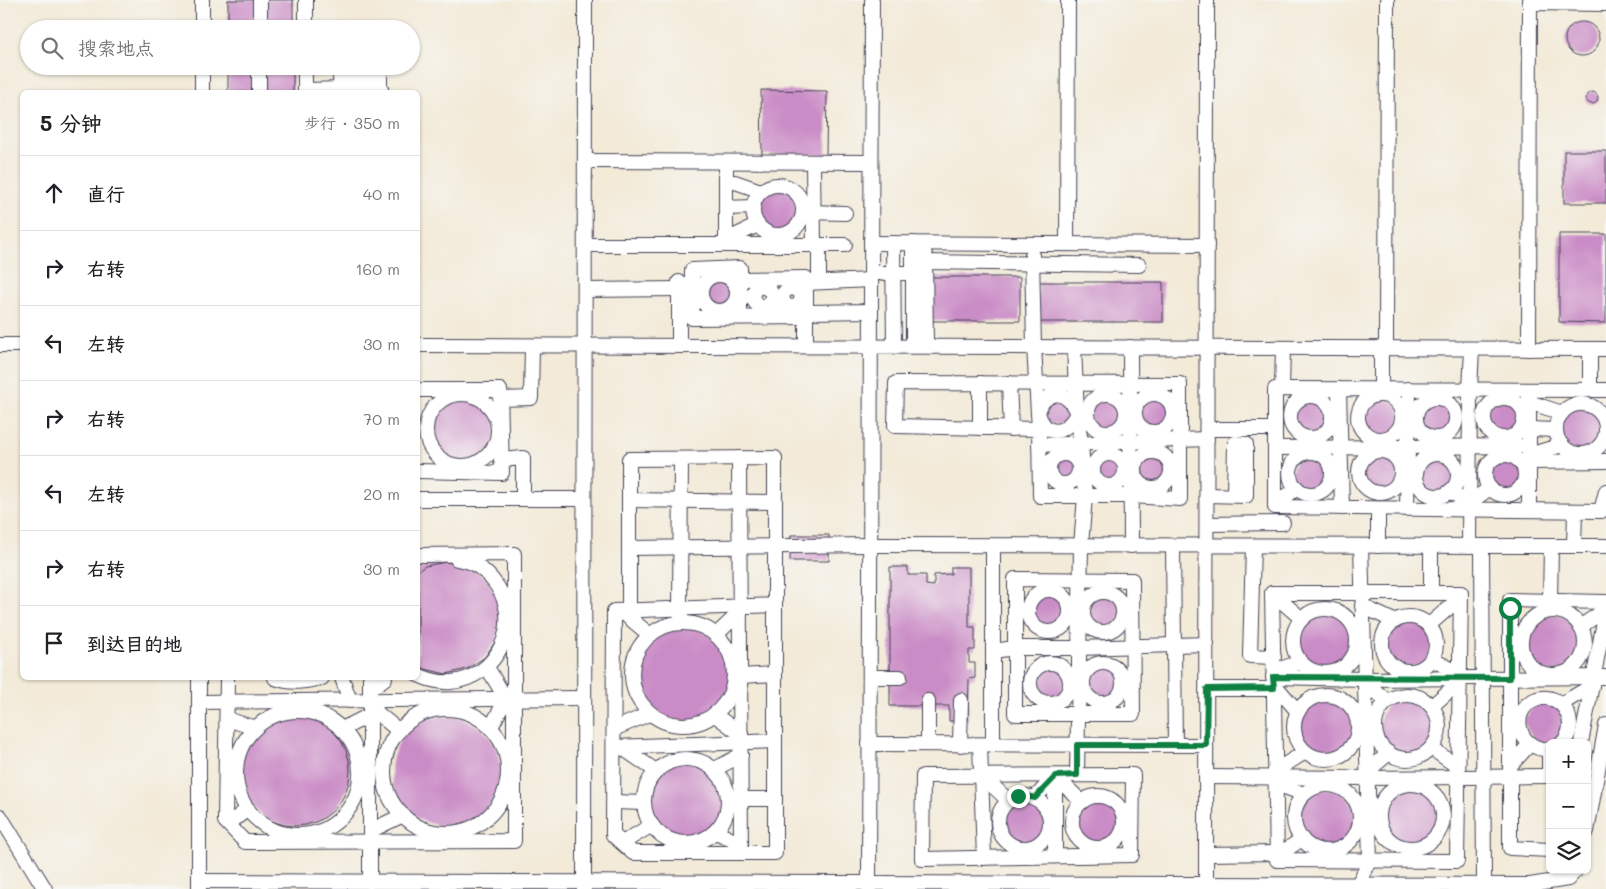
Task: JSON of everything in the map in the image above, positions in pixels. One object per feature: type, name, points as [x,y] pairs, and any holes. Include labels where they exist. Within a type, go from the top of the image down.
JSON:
[{"type":"street","points":[[202,0],[202,20]]},
{"type":"street","points":[[260,0],[260,20]]},
{"type":"street","points":[[306,0],[306,20]]},
{"type":"street","points":[[584,886],[585,0]]},
{"type":"street","points":[[869,886],[872,0]]},
{"type":"street","points":[[1067,244],[1068,0]]},
{"type":"street","points":[[1206,886],[1207,0]]},
{"type":"street","points":[[1381,389],[1384,348],[1387,0]]},
{"type":"street","points":[[1529,349],[1530,2],[1606,4]]},
{"type":"street","points":[[202,75],[202,90]]},
{"type":"street","points":[[259,75],[259,90]]},
{"type":"street","points":[[305,90],[306,75]]},
{"type":"street","points":[[585,161],[871,162]]},
{"type":"street","points":[[726,162],[726,242]]},
{"type":"street","points":[[777,240],[795,227],[808,212],[813,185],[813,162]]},
{"type":"street","points":[[735,182],[761,191]]},
{"type":"street","points":[[777,240],[758,225],[752,214],[755,197],[768,186],[776,184],[792,189],[798,195],[808,212],[814,245]]},
{"type":"street","points":[[798,195],[813,185]]},
{"type":"street","points":[[726,208],[753,207]]},
{"type":"street","points":[[808,212],[845,213]]},
{"type":"street","points":[[726,242],[758,225]]},
{"type":"street","points":[[795,227],[814,245]]},
{"type":"street","points":[[584,245],[777,240],[814,245],[845,245]]},
{"type":"street","points":[[871,243],[1207,245]]},
{"type":"street","points":[[893,243],[894,346]]},
{"type":"street","points":[[919,243],[921,270],[919,346]]},
{"type":"street","points":[[1032,244],[1034,347],[1058,389],[1093,427],[1112,443],[1124,463],[1076,460]]},
{"type":"street","points":[[691,286],[703,302],[725,312],[769,293],[814,245]]},
{"type":"street","points":[[806,346],[769,293],[692,270],[692,318],[725,312],[769,293],[893,273],[1032,263],[1139,265]]},
{"type":"street","points":[[584,290],[702,285],[769,293],[871,311],[894,325],[919,325]]},
{"type":"street","points":[[679,346],[691,286]]},
{"type":"street","points":[[871,311],[894,298],[919,297]]},
{"type":"street","points":[[0,345],[20,345]]},
{"type":"street","points":[[420,345],[1606,349]]},
{"type":"street","points":[[484,401],[501,396],[531,398],[532,346]]},
{"type":"street","points":[[1074,347],[1058,389],[1038,413],[1076,460],[1085,493]]},
{"type":"street","points":[[1130,347],[1130,387],[1133,417],[1131,442],[1141,456]]},
{"type":"street","points":[[1283,348],[1275,415],[1275,474],[1283,523],[1283,546]]},
{"type":"street","points":[[1472,349],[1470,391],[1477,418],[1514,449],[1560,462],[1574,453]]},
{"type":"street","points":[[1093,427],[1076,460],[1040,496],[1040,494],[1076,460],[1112,443],[1180,440],[1207,434],[1312,446],[1408,446],[1432,449],[1470,446],[1574,453],[1593,451],[1603,448],[1606,432],[1604,412],[1589,405],[1584,395],[1590,349]]},
{"type":"street","points":[[1076,460],[1151,486],[1180,499],[1180,494],[1151,486],[1076,460],[1011,429],[896,426],[896,383],[1009,384],[1111,392],[1122,402],[1133,417],[1160,441],[1169,460],[1151,486]]},
{"type":"street","points":[[980,383],[980,428]]},
{"type":"street","points":[[1009,384],[1011,429]]},
{"type":"street","points":[[1131,546],[1151,486],[1180,440],[1176,412],[1180,384],[1155,393],[1136,406],[1133,417]]},
{"type":"street","points":[[1077,775],[1080,688],[1078,611],[1085,493],[1076,460],[1082,413],[1094,399],[1130,387],[1155,393],[1170,402],[1176,412]]},
{"type":"street","points":[[1058,389],[1094,399]]},
{"type":"street","points":[[1279,389],[1316,395],[1332,412],[1340,447],[1362,465]]},
{"type":"street","points":[[1279,389],[1298,401]]},
{"type":"street","points":[[1342,505],[1333,468],[1300,434],[1293,422],[1292,410],[1298,401],[1306,396],[1340,391],[1381,389],[1432,396],[1442,399],[1453,407],[1456,418],[1454,427],[1408,475],[1387,491],[1380,508],[1378,546]]},
{"type":"street","points":[[420,390],[467,392],[500,390],[498,459],[502,473],[464,469],[420,471]]},
{"type":"street","points":[[420,390],[441,400]]},
{"type":"street","points":[[1484,884],[1483,678],[1476,546],[1464,475],[1470,446],[1477,418],[1491,402],[1497,399],[1526,397],[1551,391],[1584,395],[1606,390]]},
{"type":"street","points":[[1340,391],[1364,402]]},
{"type":"street","points":[[1315,508],[1320,491],[1331,478],[1340,447],[1333,423],[1340,391]]},
{"type":"street","points":[[1470,391],[1491,402]]},
{"type":"street","points":[[1450,404],[1470,391]]},
{"type":"street","points":[[1407,506],[1387,491],[1375,492],[1364,486],[1360,478],[1362,465],[1370,454],[1391,437],[1432,396],[1470,391],[1526,397],[1563,412]]},
{"type":"street","points":[[1551,391],[1563,412]]},
{"type":"street","points":[[500,428],[496,415],[489,405],[479,397],[467,392],[455,394],[441,400],[434,407],[422,429],[434,452],[441,460],[464,469],[485,459],[523,458],[523,499]]},
{"type":"street","points":[[1394,400],[1409,392]]},
{"type":"street","points":[[1407,506],[1409,392]]},
{"type":"street","points":[[1464,475],[1450,459],[1432,449],[1427,436],[1422,433],[1394,400],[1388,396],[1381,395],[1374,396],[1364,402],[1359,411],[1358,418],[1364,432],[1395,457],[1401,468],[1428,494],[1469,506],[1601,511],[1606,492]]},
{"type":"street","points":[[1584,395],[1563,412],[1557,422],[1557,438],[1574,453],[1606,461]]},
{"type":"street","points":[[1514,449],[1524,469],[1525,476],[1517,490],[1508,494],[1501,494],[1490,488],[1486,481],[1487,469],[1493,458],[1514,449],[1524,430],[1526,397]]},
{"type":"street","points":[[1076,460],[1135,464],[1141,456],[1160,441],[1176,412]]},
{"type":"street","points":[[1275,415],[1293,422]]},
{"type":"street","points":[[1076,460],[1103,455],[1112,443],[1124,420],[1133,417]]},
{"type":"street","points":[[1342,505],[1320,491],[1305,493],[1297,488],[1292,480],[1292,469],[1300,455],[1312,446],[1333,423],[1358,418]]},
{"type":"street","points":[[1456,418],[1477,418]]},
{"type":"street","points":[[1275,443],[1293,422]]},
{"type":"street","points":[[1529,507],[1514,449],[1514,436],[1524,430],[1556,430]]},
{"type":"street","points":[[1340,447],[1364,432]]},
{"type":"street","points":[[1450,432],[1470,446],[1487,469]]},
{"type":"street","points":[[1395,457],[1422,433]]},
{"type":"street","points":[[1394,434],[1408,446]]},
{"type":"street","points":[[1076,460],[1131,442]]},
{"type":"street","points":[[1275,443],[1292,469]]},
{"type":"street","points":[[1450,459],[1470,446]]},
{"type":"street","points":[[420,464],[434,452]]},
{"type":"street","points":[[739,458],[741,744],[735,799],[742,848]]},
{"type":"street","points":[[650,635],[625,611],[629,548],[629,459],[775,458],[775,605],[775,674],[775,741],[775,799],[775,853],[742,848],[689,848],[633,852],[613,835],[617,747],[614,729],[614,611],[625,611],[680,609],[740,609],[775,605]]},
{"type":"street","points":[[681,459],[680,609],[682,623]]},
{"type":"street","points":[[1076,460],[1085,493]]},
{"type":"street","points":[[1333,468],[1362,465]]},
{"type":"street","points":[[1275,474],[1292,469]]},
{"type":"street","points":[[1442,498],[1464,475],[1487,469]]},
{"type":"street","points":[[1342,505],[1364,486]]},
{"type":"street","points":[[1279,506],[1297,488]]},
{"type":"street","points":[[1469,506],[1490,488]]},
{"type":"street","points":[[1407,506],[1422,490]]},
{"type":"street","points":[[1517,490],[1529,507]]},
{"type":"street","points":[[1207,495],[1234,495]]},
{"type":"street","points":[[1279,506],[1315,508],[1342,505],[1380,508],[1407,506],[1442,498],[1469,506]]},
{"type":"street","points":[[420,499],[584,499]]},
{"type":"street","points":[[629,500],[775,502]]},
{"type":"street","points":[[1574,546],[1575,511]]},
{"type":"street","points":[[1207,524],[1283,523]]},
{"type":"street","points":[[629,548],[870,545],[1606,546]]},
{"type":"street","points":[[984,858],[982,776],[986,745],[992,651],[992,546]]},
{"type":"street","points":[[1173,546],[1175,745]]},
{"type":"street","points":[[1253,546],[1250,656],[1274,676],[1298,712]]},
{"type":"street","points":[[1361,546],[1362,599],[1360,643],[1365,680],[1370,859]]},
{"type":"street","points":[[1430,546],[1430,593]]},
{"type":"street","points":[[1515,643],[1521,636],[1525,626],[1552,604],[1551,546]]},
{"type":"street","points":[[230,680],[226,719],[231,771],[224,821],[245,842],[304,839],[370,831],[514,841],[511,771],[510,620],[514,554],[420,555]]},
{"type":"street","points":[[420,564],[430,559],[452,558],[472,563],[490,576],[502,594],[510,620],[499,652],[487,667],[470,677],[452,682],[432,681],[420,676]]},
{"type":"street","points":[[490,576],[514,568]]},
{"type":"street","points":[[1104,590],[1081,581],[1055,588],[1015,579],[1022,611],[1015,648],[1016,714],[1055,705],[1067,694],[1080,688],[1088,670],[1096,664],[1111,666]]},
{"type":"street","points":[[1022,611],[1041,630],[1056,630],[1066,623],[1085,603],[1104,590],[1132,580],[1128,612],[1133,645],[1128,683],[1133,714],[1105,708],[1094,702],[1059,665],[1050,663],[1034,670],[1031,676],[1030,689],[1035,697],[1044,703],[1078,711],[1105,708],[1118,697],[1128,683]]},
{"type":"street","points":[[1022,611],[1041,592],[1081,581],[1120,599],[1128,612]]},
{"type":"street","points":[[1015,583],[1034,597]]},
{"type":"street","points":[[1055,588],[1086,622],[1098,630],[1109,632],[1118,626],[1128,612]]},
{"type":"street","points":[[1272,592],[1325,593],[1362,599],[1410,593],[1461,593],[1457,861],[1415,854],[1370,859],[1327,856],[1277,860],[1272,592]]},
{"type":"street","points":[[1272,592],[1302,619]]},
{"type":"street","points":[[1325,593],[1326,609]]},
{"type":"street","points":[[1410,593],[1411,617]]},
{"type":"street","points":[[1429,625],[1460,598]]},
{"type":"street","points":[[1344,616],[1362,599]]},
{"type":"street","points":[[1362,599],[1394,621]]},
{"type":"street","points":[[1546,850],[1510,848],[1510,772],[1514,724],[1510,677],[1515,643],[1510,600],[1552,604],[1606,602]]},
{"type":"street","points":[[1579,625],[1587,602]]},
{"type":"street","points":[[1515,643],[1521,647],[1524,658],[1539,672],[1552,676],[1568,671],[1576,665],[1582,656],[1584,635],[1579,625],[1572,618],[1552,604]]},
{"type":"street","points":[[1510,608],[1531,620]]},
{"type":"street","points":[[716,635],[740,609]]},
{"type":"street","points":[[1326,609],[1336,611],[1351,623],[1360,643],[1347,664],[1341,669],[1331,673],[1320,673],[1309,669],[1301,662],[1295,652],[1293,642],[1295,630],[1302,619],[1316,611],[1326,609]]},
{"type":"street","points":[[1579,625],[1606,610]]},
{"type":"street","points":[[1562,739],[1577,725],[1596,679],[1606,610]]},
{"type":"street","points":[[1411,617],[1425,621],[1435,636],[1434,652],[1423,667],[1410,674],[1390,663],[1385,656],[1382,644],[1382,638],[1386,630],[1399,618],[1411,617]]},
{"type":"street","points":[[682,623],[692,623],[707,629],[720,639],[730,652],[734,668],[734,686],[727,702],[715,715],[700,724],[682,726],[664,723],[649,714],[638,700],[632,684],[632,668],[637,650],[650,635],[660,628],[682,623]]},
{"type":"street","points":[[1015,648],[1035,626]]},
{"type":"street","points":[[1118,626],[1133,645]]},
{"type":"street","points":[[1050,663],[1050,648],[1056,630]]},
{"type":"street","points":[[1056,630],[1079,649],[1088,670]]},
{"type":"street","points":[[1098,630],[1106,647],[1111,666],[1128,683]]},
{"type":"street","points":[[1064,669],[1079,649],[1098,630]]},
{"type":"street","points":[[1273,641],[1293,642]]},
{"type":"street","points":[[1584,642],[1600,644]]},
{"type":"street","points":[[1360,643],[1382,644]]},
{"type":"street","points":[[992,651],[1015,648],[1079,649],[1133,645],[1174,646],[1207,644]]},
{"type":"street","points":[[1111,666],[1133,645]]},
{"type":"street","points":[[1434,652],[1460,645]]},
{"type":"street","points":[[1015,648],[1034,670]]},
{"type":"street","points":[[1434,652],[1460,678]]},
{"type":"street","points":[[1274,676],[1301,662]]},
{"type":"street","points":[[1348,704],[1365,680],[1390,663]]},
{"type":"street","points":[[1347,664],[1387,701]]},
{"type":"street","points":[[1510,677],[1530,665]]},
{"type":"street","points":[[1576,665],[1596,679]]},
{"type":"street","points":[[487,667],[510,699]]},
{"type":"street","points":[[614,669],[632,668]]},
{"type":"street","points":[[741,676],[775,674]]},
{"type":"street","points":[[1207,689],[1274,676],[1365,680],[1410,674],[1460,678],[1552,676],[1596,679]]},
{"type":"street","points":[[1409,694],[1410,674]]},
{"type":"street","points":[[1552,676],[1556,702],[1577,725],[1580,739]]},
{"type":"street","points":[[870,677],[900,677]]},
{"type":"street","points":[[1329,678],[1330,696]]},
{"type":"street","points":[[1432,706],[1460,678]]},
{"type":"street","points":[[1514,724],[1524,709],[1537,699],[1556,702],[1596,679]]},
{"type":"street","points":[[199,680],[199,885],[370,882],[400,885],[453,886],[1426,887],[1484,884],[1530,885],[1570,879]]},
{"type":"street","points":[[281,680],[304,682],[313,680]]},
{"type":"street","points":[[343,680],[350,701]]},
{"type":"street","points":[[342,728],[370,698],[384,680]]},
{"type":"street","points":[[302,701],[304,682]]},
{"type":"street","points":[[452,682],[452,704]]},
{"type":"street","points":[[1015,684],[1030,684]]},
{"type":"street","points":[[1409,694],[1387,701],[1380,709],[1376,720],[1366,728],[1357,734],[1345,753],[1336,758],[1314,757],[1305,752],[1298,743],[1294,728],[1298,712],[1305,703],[1313,698],[1330,696],[1348,704],[1354,714],[1366,728],[1378,741],[1384,749],[1388,753],[1401,759],[1421,756],[1436,743],[1439,728],[1436,712],[1432,706],[1420,697],[1409,694]]},
{"type":"street","points":[[1016,710],[1035,697]]},
{"type":"street","points":[[1118,697],[1133,710]]},
{"type":"street","points":[[199,702],[350,701],[370,698],[452,704],[510,699],[584,698]]},
{"type":"street","points":[[370,698],[399,730]]},
{"type":"street","points":[[370,698],[365,773],[370,831],[370,882]]},
{"type":"street","points":[[491,727],[510,699]]},
{"type":"street","points":[[928,700],[928,744]]},
{"type":"street","points":[[960,744],[961,700]]},
{"type":"street","points":[[452,704],[473,714],[491,727],[503,744],[511,771],[500,803],[488,818],[452,837],[415,825],[403,815],[389,796],[384,776],[386,754],[399,730],[411,719],[431,710],[452,704]]},
{"type":"street","points":[[231,771],[247,736],[262,721],[282,712],[304,710],[324,716],[342,728],[354,746],[360,768],[365,773]]},
{"type":"street","points":[[614,729],[649,714]]},
{"type":"street","points":[[715,715],[741,744]]},
{"type":"street","points":[[226,719],[255,728]]},
{"type":"street","points":[[1514,724],[1530,744],[1540,749],[1546,748]]},
{"type":"street","points":[[682,726],[684,751],[688,758],[703,761],[715,769],[724,780],[729,794],[735,799],[775,799]]},
{"type":"street","points":[[1587,829],[1592,775],[1606,726]]},
{"type":"street","points":[[1274,728],[1294,728]]},
{"type":"street","points":[[1439,728],[1459,730]]},
{"type":"street","points":[[617,747],[684,751],[775,741]]},
{"type":"street","points":[[715,769],[741,744]]},
{"type":"street","points":[[869,744],[1206,745]]},
{"type":"street","points":[[1510,772],[1530,744]]},
{"type":"street","points":[[617,747],[656,771]]},
{"type":"street","points":[[1431,748],[1458,775]]},
{"type":"street","points":[[684,751],[674,760],[661,766],[651,777],[645,791],[644,803],[648,818],[655,830],[666,838],[689,848]]},
{"type":"street","points":[[1275,777],[1305,752]]},
{"type":"street","points":[[1345,753],[1368,779],[1387,796]]},
{"type":"street","points":[[1352,796],[1388,753]]},
{"type":"street","points":[[1328,781],[1329,759]]},
{"type":"street","points":[[1411,759],[1411,781]]},
{"type":"street","points":[[365,773],[384,770]]},
{"type":"street","points":[[231,771],[235,777],[241,798],[251,815],[266,827],[304,839],[339,820],[351,805],[365,773]]},
{"type":"street","points":[[1206,777],[1275,777],[1328,781],[1368,779],[1411,781],[1458,775],[1483,778],[1510,772],[1546,776]]},
{"type":"street","points":[[1098,775],[1098,797]]},
{"type":"street","points":[[1133,775],[1128,823],[1132,855],[1098,852],[1055,856],[1026,853],[984,858],[922,859],[923,776],[1026,776],[1133,775]]},
{"type":"street","points":[[1430,791],[1458,775]]},
{"type":"street","points":[[982,776],[1009,801]]},
{"type":"street","points":[[1026,776],[1031,797]]},
{"type":"street","points":[[1031,797],[1056,776]]},
{"type":"street","points":[[1056,776],[1082,802]]},
{"type":"street","points":[[1055,856],[1053,823],[1056,776]]},
{"type":"street","points":[[1275,777],[1304,794]]},
{"type":"street","points":[[1113,801],[1132,780]]},
{"type":"street","points":[[1327,856],[1302,839],[1296,827],[1294,817],[1297,806],[1304,794],[1328,781]]},
{"type":"street","points":[[1328,781],[1352,796],[1387,837],[1398,846],[1409,849],[1415,854]]},
{"type":"street","points":[[1411,781],[1436,796],[1441,805],[1443,815],[1442,826],[1437,836],[1415,854]]},
{"type":"street","points":[[1327,856],[1347,844],[1369,817],[1380,811],[1383,801],[1387,796],[1398,787],[1411,781]]},
{"type":"street","points":[[1018,796],[1031,797],[1042,802],[1053,823],[1048,835],[1026,853],[1009,843],[999,829],[1000,812],[1009,801],[1018,796]]},
{"type":"street","points":[[1098,852],[1076,836],[1072,823],[1075,811],[1082,802],[1086,799],[1102,796],[1113,801],[1122,811],[1128,823]]},
{"type":"street","points":[[689,848],[716,832],[724,821],[728,808],[735,799]]},
{"type":"street","points":[[614,802],[644,803]]},
{"type":"street","points":[[228,824],[248,810]]},
{"type":"street","points":[[344,812],[370,831]]},
{"type":"street","points":[[370,831],[403,815]]},
{"type":"street","points":[[0,816],[45,889]]},
{"type":"street","points":[[1276,816],[1294,817]]},
{"type":"street","points":[[488,818],[497,841]]},
{"type":"street","points":[[983,820],[998,821]]},
{"type":"street","points":[[1053,823],[1072,823]]},
{"type":"street","points":[[1098,852],[1117,840],[1128,823]]},
{"type":"street","points":[[622,843],[652,826]]},
{"type":"street","points":[[716,832],[742,848]]},
{"type":"street","points":[[1353,886],[1387,837]]},
{"type":"street","points":[[1206,854],[1277,855],[1302,839]]},
{"type":"street","points":[[1055,856],[1079,840]]},
{"type":"street","points":[[1117,840],[1132,851]]},
{"type":"street","points":[[1432,840],[1449,861]]},
{"type":"street","points":[[984,858],[1009,843]]},
{"type":"street","points":[[1040,843],[1055,856]]},
{"type":"building","points":[[228,0],[293,0],[293,20],[228,20]]},
{"type":"building","points":[[1582,22],[1589,23],[1594,27],[1598,32],[1598,46],[1594,51],[1589,55],[1582,56],[1575,55],[1570,51],[1566,46],[1565,39],[1566,32],[1570,27],[1575,23]]},
{"type":"building","points":[[228,75],[293,75],[293,90],[228,90]]},
{"type":"building","points":[[761,90],[827,91],[826,155],[762,155]]},
{"type":"building","points":[[1594,92],[1597,93],[1597,103],[1590,104],[1587,103],[1586,96],[1587,93]]},
{"type":"building","points":[[1564,151],[1606,151],[1606,203],[1564,203]]},
{"type":"building","points":[[772,187],[782,187],[796,197],[800,210],[796,223],[790,229],[782,233],[772,233],[758,223],[754,215],[754,205],[764,191]]},
{"type":"building","points":[[1559,234],[1606,234],[1606,323],[1559,322]]},
{"type":"building","points":[[718,276],[730,281],[735,293],[730,305],[718,310],[706,305],[701,293],[706,281]]},
{"type":"building","points":[[930,277],[1020,277],[1020,321],[930,321]]},
{"type":"building","points":[[1038,282],[1163,282],[1163,322],[1038,322]]},
{"type":"building","points":[[1154,395],[1166,400],[1171,412],[1166,424],[1154,429],[1142,424],[1137,412],[1142,400]]},
{"type":"building","points":[[1106,396],[1118,401],[1123,413],[1118,425],[1106,430],[1094,425],[1089,413],[1094,401]]},
{"type":"building","points":[[463,397],[476,400],[486,407],[493,417],[496,430],[493,443],[486,453],[476,460],[463,463],[450,460],[440,453],[433,443],[430,430],[433,417],[440,407],[450,400]]},
{"type":"building","points":[[1380,397],[1394,403],[1400,417],[1394,431],[1380,437],[1366,431],[1360,417],[1366,403]]},
{"type":"building","points":[[1048,398],[1072,404],[1067,426],[1042,421]]},
{"type":"building","points":[[1312,398],[1325,404],[1331,417],[1325,430],[1312,436],[1299,430],[1293,417],[1299,404]]},
{"type":"building","points":[[1504,399],[1517,405],[1523,418],[1517,431],[1504,437],[1491,431],[1485,418],[1491,405]]},
{"type":"building","points":[[1436,400],[1449,406],[1455,419],[1449,432],[1436,438],[1423,432],[1417,419],[1423,406]]},
{"type":"building","points":[[1577,406],[1585,406],[1594,410],[1600,416],[1604,429],[1600,442],[1594,448],[1585,452],[1577,452],[1568,448],[1562,442],[1558,433],[1558,425],[1562,416],[1568,410]]},
{"type":"building","points":[[1153,453],[1165,458],[1170,470],[1165,482],[1153,487],[1141,482],[1136,470],[1141,458]]},
{"type":"building","points":[[1311,454],[1324,460],[1330,473],[1324,486],[1311,492],[1298,486],[1292,473],[1298,460]]},
{"type":"building","points":[[1380,454],[1393,460],[1399,473],[1393,486],[1380,492],[1367,486],[1361,473],[1367,460]]},
{"type":"building","points":[[1437,455],[1450,461],[1456,474],[1450,487],[1437,493],[1424,487],[1418,474],[1424,461]]},
{"type":"building","points":[[1064,456],[1074,460],[1078,470],[1074,480],[1064,484],[1054,480],[1050,470],[1054,460]]},
{"type":"building","points":[[1109,456],[1119,460],[1123,470],[1119,480],[1109,484],[1099,480],[1095,470],[1099,460]]},
{"type":"building","points":[[1505,456],[1518,462],[1524,475],[1518,488],[1505,494],[1492,488],[1486,475],[1492,462]]},
{"type":"building","points":[[791,535],[829,535],[829,561],[790,561]]},
{"type":"building","points":[[446,562],[467,566],[485,578],[497,596],[501,618],[497,639],[485,657],[467,669],[446,674],[420,666],[420,570],[425,566]]},
{"type":"building","points":[[890,567],[908,567],[908,575],[926,575],[926,585],[934,586],[934,575],[951,574],[951,567],[969,567],[969,627],[975,627],[975,650],[969,650],[969,663],[975,663],[975,678],[969,679],[968,721],[949,721],[949,706],[890,706]]},
{"type":"building","points":[[1049,592],[1062,598],[1068,611],[1062,624],[1049,630],[1036,624],[1030,611],[1036,598]]},
{"type":"building","points":[[1103,592],[1116,598],[1122,611],[1116,624],[1103,630],[1090,624],[1084,611],[1090,598]]},
{"type":"building","points":[[1319,612],[1331,612],[1346,620],[1354,635],[1354,647],[1346,662],[1331,670],[1319,670],[1304,662],[1296,647],[1296,635],[1304,620]]},
{"type":"building","points":[[1547,614],[1559,614],[1574,622],[1582,637],[1582,649],[1574,664],[1559,672],[1547,672],[1532,664],[1524,649],[1524,637],[1532,622]]},
{"type":"building","points":[[1409,621],[1422,625],[1428,631],[1432,644],[1428,657],[1422,663],[1409,667],[1396,663],[1390,657],[1386,644],[1390,631],[1396,625]]},
{"type":"building","points":[[683,627],[701,631],[717,641],[727,657],[731,675],[727,693],[717,709],[701,719],[683,723],[665,719],[649,709],[639,693],[635,675],[639,657],[649,641],[665,631]]},
{"type":"building","points":[[1050,664],[1063,670],[1069,683],[1063,696],[1050,702],[1037,696],[1031,683],[1037,670]]},
{"type":"building","points":[[1103,664],[1116,670],[1122,683],[1116,696],[1103,702],[1090,696],[1084,683],[1090,670]]},
{"type":"building","points":[[1408,697],[1419,699],[1432,710],[1437,726],[1435,737],[1424,750],[1408,755],[1397,753],[1384,742],[1379,726],[1381,715],[1392,702]]},
{"type":"building","points":[[1326,698],[1337,700],[1350,711],[1355,727],[1353,738],[1342,751],[1326,756],[1315,754],[1302,743],[1297,727],[1299,716],[1310,703]]},
{"type":"building","points":[[1554,703],[1568,721],[1560,739],[1546,739],[1546,744],[1537,745],[1523,722],[1534,704]]},
{"type":"building","points":[[295,716],[316,720],[334,732],[346,750],[350,771],[346,792],[334,810],[316,822],[295,826],[274,822],[256,810],[244,792],[240,771],[244,750],[256,732],[274,720]]},
{"type":"building","points":[[446,716],[467,720],[485,732],[497,750],[501,771],[497,792],[485,810],[467,822],[446,826],[425,822],[407,810],[395,792],[391,771],[395,750],[407,732],[425,720]]},
{"type":"building","points":[[687,761],[702,764],[719,778],[723,785],[726,800],[723,815],[709,832],[702,836],[687,839],[672,836],[655,822],[651,815],[648,800],[651,785],[665,768],[672,764]]},
{"type":"building","points":[[1406,787],[1418,787],[1433,795],[1441,810],[1441,822],[1433,837],[1418,845],[1406,845],[1391,837],[1383,822],[1383,810],[1391,795]]},
{"type":"building","points":[[1321,789],[1333,789],[1348,797],[1356,812],[1356,824],[1348,839],[1333,847],[1321,847],[1306,839],[1298,824],[1298,812],[1306,797]]},
{"type":"building","points":[[1030,799],[1042,805],[1047,813],[1047,831],[1042,839],[1034,844],[1020,845],[1008,839],[1003,831],[1002,817],[1008,805],[1016,800]]},
{"type":"building","points":[[1103,799],[1115,805],[1120,813],[1120,831],[1115,839],[1107,844],[1093,845],[1081,839],[1076,831],[1075,817],[1081,805],[1089,800]]},
{"type":"route","points":[[1018,796],[1035,798],[1056,776],[1077,775],[1077,745],[1206,745],[1207,689],[1274,688],[1273,677],[1365,679],[1510,678],[1510,608]]}]
